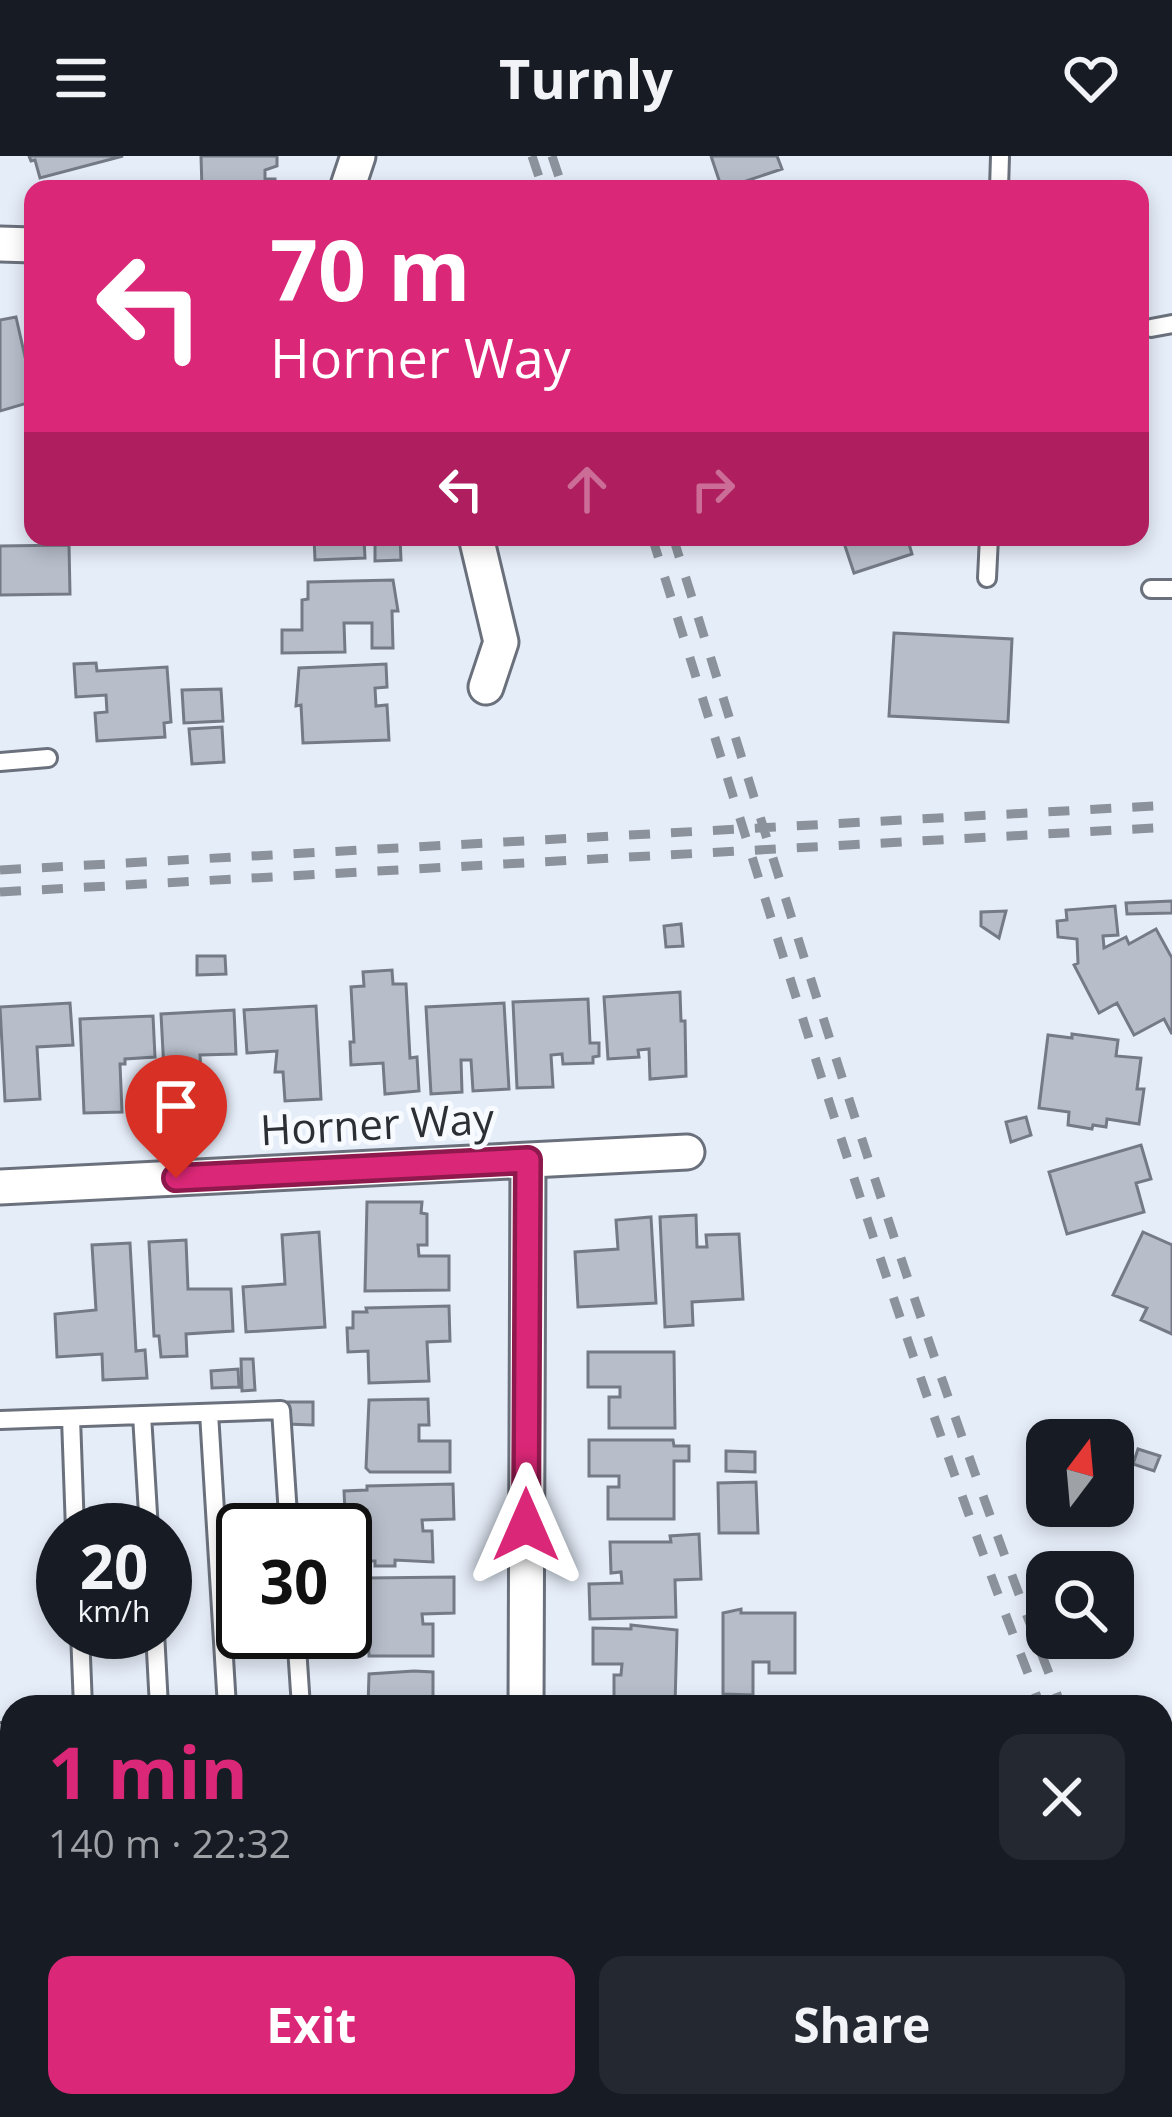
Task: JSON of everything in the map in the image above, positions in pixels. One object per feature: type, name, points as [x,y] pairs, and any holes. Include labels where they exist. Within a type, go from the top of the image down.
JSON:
[{"type":"street","points":[[478,546],[501,642],[486,687]]},
{"type":"street","name":"Horner Way","points":[[0,1187],[687,1152]]},
{"type":"street","points":[[526,1695],[528,1160]]},
{"type":"lane","points":[[1151,328],[1172,324]]},
{"type":"lane","points":[[987,578],[989,546]]},
{"type":"lane","points":[[1151,589],[1172,589]]},
{"type":"lane","points":[[0,762],[48,758]]},
{"type":"lane","points":[[0,1420],[280,1410],[287,1503]]},
{"type":"lane","points":[[208,1413],[226,1695]]},
{"type":"lane","points":[[142,1415],[147,1503]]},
{"type":"lane","points":[[70,1418],[74,1503]]},
{"type":"lane","points":[[81,1659],[83,1695]]},
{"type":"lane","points":[[156,1659],[158,1695]]},
{"type":"lane","points":[[298,1659],[300,1695]]},
{"type":"building","points":[[29,156],[123,156],[40,178]]},
{"type":"building","points":[[201,156],[277,156],[277,166],[265,170],[265,179],[275,180],[202,180]]},
{"type":"building","points":[[711,156],[777,156],[782,169],[749,180],[719,180]]},
{"type":"building","points":[[16,317],[24,352],[24,404],[0,411],[0,320]]},
{"type":"building","points":[[0,546],[69,546],[70,594],[0,595]]},
{"type":"building","points":[[314,546],[364,546],[365,558],[315,560]]},
{"type":"building","points":[[375,546],[400,546],[401,560],[375,561]]},
{"type":"building","points":[[845,546],[910,546],[912,554],[854,573]]},
{"type":"building","points":[[393,580],[398,611],[392,611],[393,648],[372,648],[372,623],[344,623],[345,652],[282,653],[282,630],[302,630],[302,600],[308,599],[308,582]]},
{"type":"building","points":[[894,633],[1012,639],[1008,722],[889,716]]},
{"type":"building","points":[[96,663],[97,671],[167,667],[171,722],[164,723],[165,737],[97,741],[95,713],[107,712],[106,695],[76,697],[74,664]]},
{"type":"building","points":[[386,664],[387,687],[375,688],[376,706],[387,705],[389,740],[303,743],[301,705],[296,706],[299,668]]},
{"type":"building","points":[[221,689],[223,721],[184,723],[182,690]]},
{"type":"building","points":[[222,727],[224,762],[192,764],[189,729]]},
{"type":"building","points":[[1172,901],[1172,913],[1127,914],[1126,903]]},
{"type":"building","points":[[1115,906],[1118,935],[1103,936],[1104,948],[1126,937],[1129,944],[1156,929],[1172,958],[1172,1034],[1164,1019],[1134,1035],[1117,1003],[1099,1013],[1074,965],[1078,963],[1077,939],[1058,937],[1057,921],[1067,920],[1066,910]]},
{"type":"building","points":[[1006,911],[999,938],[981,926],[981,912]]},
{"type":"building","points":[[681,924],[683,946],[666,947],[664,926]]},
{"type":"building","points":[[197,956],[225,956],[226,974],[197,975]]},
{"type":"building","points":[[392,970],[393,984],[406,984],[410,1058],[417,1057],[419,1091],[385,1094],[383,1063],[351,1065],[351,987],[364,986],[363,972]]},
{"type":"building","points":[[680,992],[686,1076],[650,1079],[649,1049],[638,1050],[639,1057],[608,1059],[604,997]]},
{"type":"building","points":[[588,999],[590,1043],[599,1043],[599,1056],[593,1057],[593,1063],[563,1064],[562,1054],[551,1055],[553,1087],[517,1088],[513,1002]]},
{"type":"building","points":[[70,1003],[73,1045],[37,1047],[40,1099],[5,1101],[0,1007]]},
{"type":"building","points":[[504,1003],[509,1089],[473,1091],[471,1060],[461,1060],[462,1092],[431,1094],[426,1007]]},
{"type":"building","points":[[316,1006],[321,1099],[285,1101],[283,1072],[275,1072],[277,1051],[247,1053],[244,1010]]},
{"type":"building","points":[[234,1010],[236,1054],[200,1055],[203,1107],[166,1109],[161,1014]]},
{"type":"building","points":[[153,1016],[155,1057],[125,1059],[120,1064],[122,1112],[84,1113],[80,1019]]},
{"type":"building","points":[[1072,1034],[1118,1040],[1116,1056],[1141,1058],[1137,1089],[1144,1089],[1139,1124],[1107,1119],[1106,1127],[1093,1125],[1092,1129],[1068,1125],[1069,1112],[1039,1108],[1048,1035],[1072,1038]]},
{"type":"building","points":[[1026,1117],[1031,1135],[1011,1142],[1006,1122]]},
{"type":"building","points":[[1141,1145],[1151,1179],[1136,1183],[1144,1212],[1067,1234],[1049,1172]]},
{"type":"building","points":[[367,1202],[422,1202],[427,1245],[418,1245],[419,1256],[449,1256],[449,1290],[365,1291]]},
{"type":"building","points":[[696,1215],[697,1247],[707,1247],[706,1235],[739,1234],[743,1299],[692,1302],[693,1325],[665,1327],[660,1217]]},
{"type":"building","points":[[651,1217],[656,1303],[578,1307],[575,1252],[618,1249],[616,1220]]},
{"type":"building","points":[[319,1232],[325,1327],[246,1332],[243,1287],[285,1284],[282,1235]]},
{"type":"building","points":[[1143,1232],[1172,1245],[1172,1334],[1141,1320],[1147,1308],[1113,1295]]},
{"type":"building","points":[[186,1240],[188,1289],[231,1289],[233,1331],[186,1334],[187,1356],[161,1357],[159,1336],[154,1336],[149,1242]]},
{"type":"building","points":[[130,1243],[136,1351],[145,1350],[147,1378],[103,1380],[102,1354],[57,1357],[55,1314],[96,1310],[92,1245]]},
{"type":"building","points":[[449,1306],[450,1341],[427,1342],[429,1381],[369,1383],[368,1351],[348,1352],[347,1328],[353,1328],[353,1312]]},
{"type":"building","points":[[588,1352],[674,1352],[675,1428],[609,1428],[609,1397],[620,1397],[620,1387],[588,1387]]},
{"type":"building","points":[[241,1359],[253,1359],[255,1390],[242,1391]]},
{"type":"building","points":[[238,1369],[239,1387],[212,1388],[211,1371]]},
{"type":"building","points":[[428,1399],[429,1425],[419,1425],[419,1441],[450,1441],[450,1472],[370,1472],[366,1468],[369,1400]]},
{"type":"building","points":[[287,1402],[313,1402],[313,1425],[286,1424]]},
{"type":"building","points":[[589,1440],[673,1440],[674,1446],[689,1446],[689,1461],[674,1461],[674,1519],[608,1519],[608,1487],[619,1487],[619,1476],[589,1476]]},
{"type":"building","points":[[1138,1449],[1160,1456],[1154,1471],[1134,1461]]},
{"type":"building","points":[[726,1451],[755,1452],[755,1472],[726,1471]]},
{"type":"building","points":[[756,1482],[758,1533],[719,1533],[718,1483]]},
{"type":"building","points":[[453,1484],[454,1519],[422,1520],[423,1531],[432,1531],[433,1562],[395,1560],[395,1566],[375,1566],[372,1503],[345,1503],[344,1491],[367,1490],[367,1486]]},
{"type":"building","points":[[699,1534],[701,1579],[675,1580],[676,1617],[590,1619],[589,1584],[622,1583],[621,1572],[611,1573],[610,1542],[671,1542],[670,1536]]},
{"type":"building","points":[[454,1577],[454,1613],[422,1614],[423,1624],[433,1624],[433,1656],[372,1656],[372,1578]]},
{"type":"building","points":[[741,1609],[741,1613],[795,1613],[795,1673],[769,1673],[769,1662],[753,1662],[753,1695],[723,1694],[723,1613]]},
{"type":"building","points":[[631,1625],[677,1630],[675,1695],[614,1695],[614,1675],[621,1675],[622,1664],[593,1664],[593,1628],[631,1629]]},
{"type":"building","points":[[433,1672],[433,1695],[368,1695],[369,1674]]},
{"type":"railway","points":[[532,156],[540,180]]},
{"type":"railway","points":[[552,156],[560,180]]},
{"type":"railway","points":[[655,546],[885,1271],[1036,1695]]},
{"type":"railway","points":[[676,546],[905,1271],[1057,1695]]},
{"type":"railway","points":[[0,870],[1172,805]]},
{"type":"railway","points":[[0,892],[1172,827]]},
{"type":"route","points":[[176,1178],[528,1160],[526,1525]]}]
